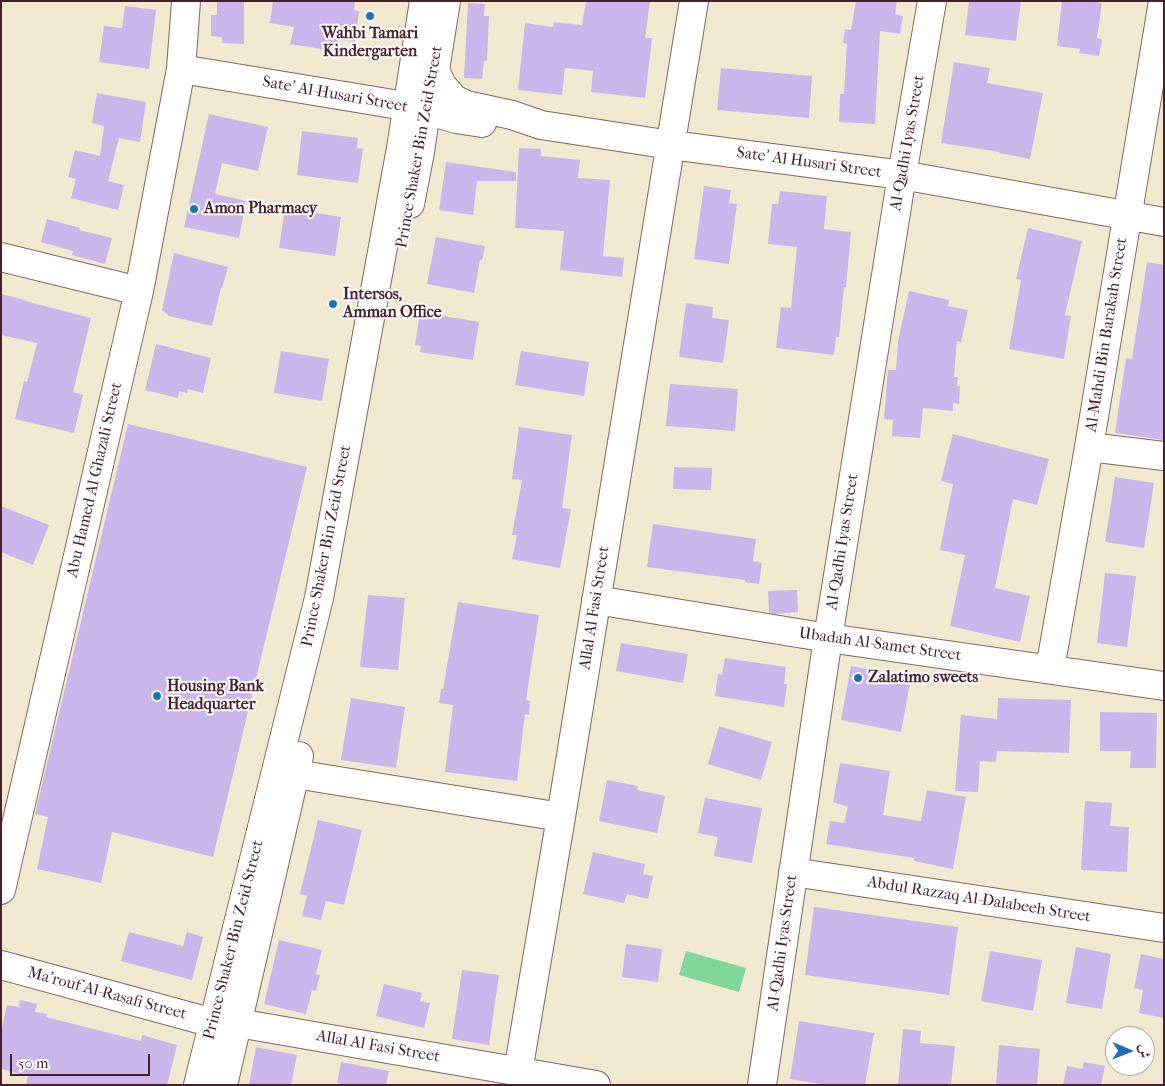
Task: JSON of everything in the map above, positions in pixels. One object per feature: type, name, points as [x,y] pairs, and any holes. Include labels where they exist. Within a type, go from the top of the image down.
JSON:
[{"type":"street","name":"Abu Hamed Al Ghazali Street","points":[[1,890],[138,292],[181,69],[186,1]]},
{"type":"street","name":"Prince Shaker Bin Zeid Street","points":[[223,1085],[226,1023],[286,772],[335,600],[420,152],[417,109],[424,1]]},
{"type":"street","name":"Prince Shaker Bin Zeid Street","points":[[417,109],[435,70],[446,1]]},
{"type":"street","name":"Allal Al Fasi Street","points":[[518,1072],[694,1]]},
{"type":"street","name":"Al-Qadhi Iyas Street","points":[[762,1085],[828,638],[902,175],[932,1]]},
{"type":"street","name":"Al-Mahdi Bin Barakah Street","points":[[1050,669],[1163,1]]},
{"type":"street","name":"Sate' Al-Husari Street","points":[[181,69],[417,109],[456,119],[511,126],[542,125]]},
{"type":"street","points":[[435,70],[442,85],[454,99],[466,105],[512,115],[542,125]]},
{"type":"street","name":"Sate' Al Husari Street","points":[[542,125],[671,145],[902,175],[1164,222]]},
{"type":"street","points":[[1,257],[138,292]]},
{"type":"street","points":[[1089,447],[1164,456]]},
{"type":"street","name":"Ubadah Al-Samet Street","points":[[596,600],[828,638],[1164,686]]},
{"type":"street","points":[[286,772],[561,817]]},
{"type":"street","name":"Abdul Razzaq Al-Dalabeeh Street","points":[[793,872],[1164,928]]},
{"type":"street","name":"Ma'rouf Al-Rasafi Street","points":[[1,965],[226,1023]]},
{"type":"street","name":"Prince Shaker Bin Zeid Street","points":[[198,1085],[226,1023]]},
{"type":"street","name":"Allal Al Fasi Street","points":[[226,1023],[596,1085]]},
{"type":"green space","points":[[686,951],[746,968],[739,992],[679,975]]},
{"type":"building","points":[[217,1],[244,1],[244,44],[222,43],[222,37],[211,36],[211,15],[217,15]]},
{"type":"building","points":[[273,1],[355,1],[354,10],[359,11],[355,42],[338,40],[334,51],[290,44],[294,27],[270,23]]},
{"type":"building","points":[[586,1],[650,1],[645,38],[652,38],[645,98],[591,92],[593,71],[565,68],[562,95],[518,90],[525,23],[553,27],[554,22],[582,25]]},
{"type":"building","points":[[856,1],[897,1],[895,14],[903,16],[900,34],[880,31],[875,124],[839,122],[840,94],[844,94],[847,44],[843,43],[845,29],[851,30]]},
{"type":"building","points":[[969,1],[1021,1],[1016,41],[965,35]]},
{"type":"building","points":[[1062,1],[1102,3],[1097,38],[1102,39],[1099,56],[1079,53],[1080,49],[1057,46]]},
{"type":"building","points":[[468,3],[485,4],[484,16],[489,16],[487,61],[484,61],[482,79],[464,78]]},
{"type":"building","points":[[125,6],[156,10],[149,69],[99,62],[104,26],[122,28]]},
{"type":"building","points":[[954,62],[990,68],[987,83],[1043,93],[1030,159],[1000,152],[941,143]]},
{"type":"building","points":[[721,68],[812,76],[809,118],[717,110]]},
{"type":"building","points":[[97,93],[146,102],[140,142],[119,138],[108,181],[124,185],[118,210],[71,198],[76,179],[68,177],[75,150],[100,156],[104,126],[92,123]]},
{"type":"building","points":[[209,114],[268,127],[258,171],[222,163],[215,194],[246,201],[239,238],[184,227]]},
{"type":"building","points":[[302,131],[358,138],[357,148],[363,149],[358,183],[297,175]]},
{"type":"building","points":[[519,148],[541,149],[541,156],[580,160],[578,178],[610,180],[603,256],[624,258],[622,277],[560,270],[564,231],[515,228]]},
{"type":"building","points":[[446,162],[516,172],[516,181],[477,181],[473,215],[439,210]]},
{"type":"building","points":[[704,186],[731,190],[729,203],[737,204],[729,264],[694,259]]},
{"type":"building","points":[[780,191],[827,196],[824,229],[851,232],[846,287],[844,287],[839,337],[836,337],[834,355],[776,348],[781,307],[791,308],[797,247],[768,244],[772,204],[778,204]]},
{"type":"building","points":[[285,208],[341,217],[335,256],[279,248]]},
{"type":"building","points":[[47,219],[80,228],[79,230],[112,238],[105,264],[72,255],[73,251],[41,242]]},
{"type":"building","points":[[1028,228],[1082,241],[1065,315],[1071,316],[1064,359],[1009,349],[1021,280],[1016,279]]},
{"type":"building","points":[[436,237],[485,246],[482,260],[480,260],[474,293],[427,284]]},
{"type":"building","points":[[174,253],[228,267],[212,326],[169,316],[162,310]]},
{"type":"building","points":[[1147,262],[1164,265],[1164,440],[1115,433],[1126,358],[1132,359]]},
{"type":"building","points":[[909,291],[949,300],[948,306],[968,310],[961,342],[957,341],[954,377],[958,377],[957,386],[960,386],[959,404],[953,403],[953,411],[923,408],[920,438],[892,436],[893,420],[884,419],[888,370],[896,370],[898,341]]},
{"type":"building","points":[[1,294],[91,318],[73,392],[83,395],[74,433],[15,419],[24,381],[27,382],[37,343],[1,335]]},
{"type":"building","points":[[686,303],[713,307],[712,318],[729,320],[723,363],[679,357]]},
{"type":"building","points":[[420,312],[479,322],[473,360],[420,352],[421,346],[415,345]]},
{"type":"building","points":[[156,344],[211,358],[203,393],[188,389],[187,393],[179,391],[178,398],[145,390]]},
{"type":"building","points":[[281,351],[329,359],[322,401],[274,393]]},
{"type":"building","points":[[521,351],[589,362],[584,396],[515,385]]},
{"type":"building","points":[[670,384],[738,389],[735,431],[666,426]]},
{"type":"building","name":"Housing Bank Headquarter","points":[[128,424],[307,467],[213,857],[112,832],[101,883],[37,869],[48,817],[35,814]]},
{"type":"building","points":[[519,427],[572,435],[562,508],[571,509],[560,568],[512,559],[517,535],[512,535],[522,480],[512,479]]},
{"type":"building","points":[[953,434],[1049,459],[1037,505],[1013,499],[995,588],[1030,596],[1020,642],[950,626],[965,555],[940,550],[953,484],[941,481]]},
{"type":"building","points":[[674,467],[712,468],[711,490],[673,489]]},
{"type":"building","points":[[1115,477],[1154,483],[1144,548],[1105,542]]},
{"type":"building","points":[[1,506],[49,525],[33,565],[1,552]]},
{"type":"building","points":[[653,524],[756,539],[753,561],[762,563],[759,584],[745,582],[745,580],[647,567]]},
{"type":"building","points":[[1105,573],[1136,576],[1127,647],[1097,643]]},
{"type":"building","points":[[797,590],[798,612],[769,613],[768,591]]},
{"type":"building","points":[[368,595],[405,598],[398,670],[360,667]]},
{"type":"building","points":[[458,602],[539,615],[526,700],[530,701],[529,715],[525,714],[517,781],[445,772],[453,705],[439,703]]},
{"type":"building","points":[[621,643],[688,654],[683,683],[616,671]]},
{"type":"building","points":[[725,658],[786,667],[784,684],[787,684],[784,707],[715,696],[718,674],[722,675]]},
{"type":"building","points":[[851,666],[911,678],[901,732],[841,720]]},
{"type":"building","points":[[351,698],[405,707],[396,768],[341,760]]},
{"type":"building","points":[[998,698],[1071,700],[1069,753],[997,751],[996,762],[980,761],[978,792],[955,791],[961,715],[997,719]]},
{"type":"building","points":[[1100,712],[1157,713],[1156,768],[1130,768],[1131,751],[1100,751]]},
{"type":"building","points":[[719,726],[772,742],[761,780],[708,764]]},
{"type":"building","points":[[840,763],[890,771],[883,815],[921,821],[927,790],[966,797],[953,869],[914,861],[914,858],[826,844],[830,821],[844,823],[848,807],[833,802]]},
{"type":"building","points":[[607,780],[638,786],[637,790],[665,796],[657,833],[599,821]]},
{"type":"building","points":[[705,798],[762,808],[752,863],[714,856],[718,837],[698,833]]},
{"type":"building","points":[[1085,801],[1112,803],[1110,826],[1129,827],[1127,872],[1081,870]]},
{"type":"building","points":[[318,820],[362,830],[344,905],[326,901],[321,920],[302,916],[307,896],[300,894]]},
{"type":"building","points":[[593,852],[645,864],[643,874],[653,876],[648,899],[627,894],[624,903],[583,894]]},
{"type":"building","points":[[814,907],[958,927],[949,995],[805,975]]},
{"type":"building","points":[[129,932],[183,946],[187,932],[203,937],[192,980],[121,961]]},
{"type":"building","points":[[279,940],[322,950],[316,974],[320,975],[316,991],[312,990],[306,1014],[264,1004]]},
{"type":"building","points":[[626,944],[662,949],[658,982],[622,977]]},
{"type":"building","points":[[1076,947],[1111,954],[1102,1009],[1066,1003]]},
{"type":"building","points":[[990,951],[1042,960],[1033,1011],[981,1001]]},
{"type":"building","points":[[1141,954],[1164,959],[1164,1018],[1139,1013],[1143,990],[1134,988]]},
{"type":"building","points":[[462,970],[499,975],[489,1045],[452,1039]]},
{"type":"building","points":[[384,984],[422,993],[420,1001],[430,1003],[424,1028],[376,1016]]},
{"type":"building","points":[[20,1000],[37,1004],[35,1012],[47,1014],[46,1017],[141,1041],[142,1035],[177,1045],[167,1085],[26,1085],[28,1076],[1,1069],[1,1032],[7,1005],[19,1007]]},
{"type":"building","points":[[799,1021],[874,1033],[865,1085],[826,1085],[790,1079]]},
{"type":"building","points":[[903,1029],[921,1031],[920,1043],[955,1046],[951,1085],[898,1085]]},
{"type":"building","points":[[999,1045],[1040,1049],[1037,1085],[996,1085]]},
{"type":"building","points":[[256,1047],[297,1055],[291,1085],[249,1085]]},
{"type":"building","points":[[341,1062],[389,1071],[386,1085],[345,1085],[337,1083]]},
{"type":"building","points":[[1084,1062],[1105,1066],[1101,1085],[1063,1085],[1067,1066],[1082,1069]]},
{"type":"place","name":"Wahbi Tamari Kindergarten","points":[[370,16]]},
{"type":"place","name":"Amon Pharmacy","points":[[194,209]]},
{"type":"place","name":"Intersos, Amman Office","points":[[333,304]]},
{"type":"place","name":"Zalatimo sweets","points":[[858,678]]},
{"type":"place","name":"Housing Bank Headquarter","points":[[157,696]]}]
